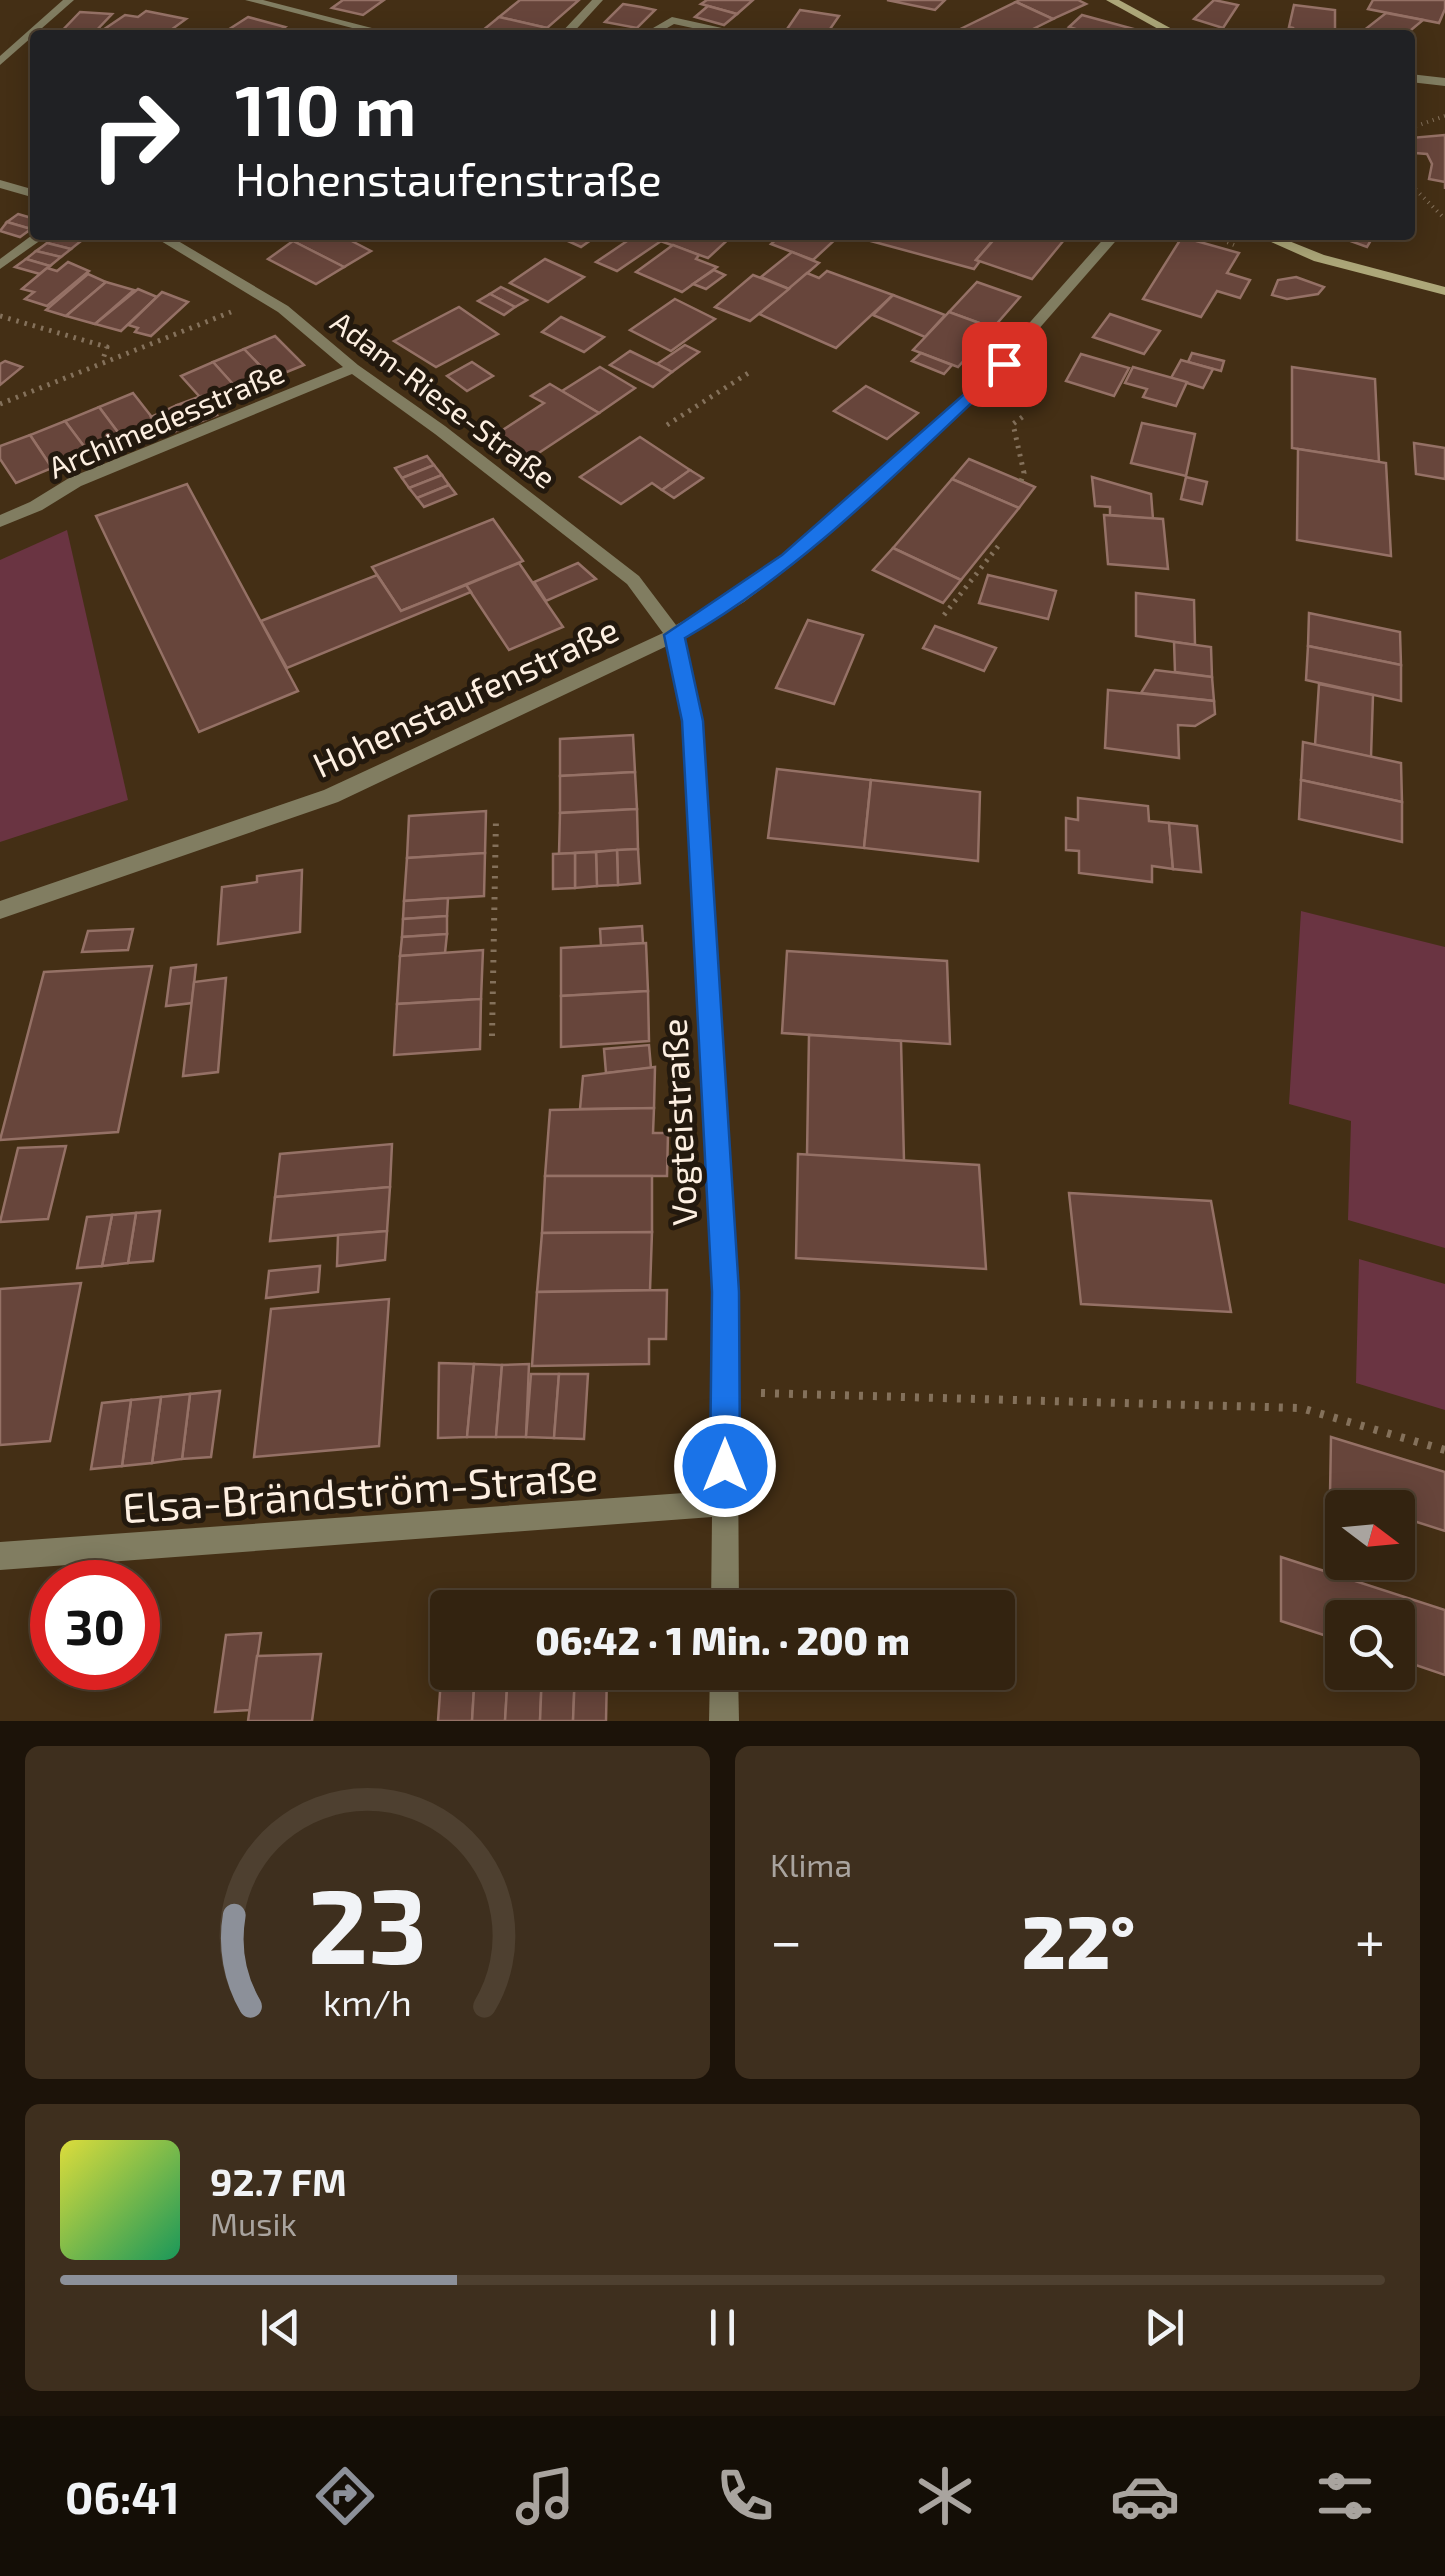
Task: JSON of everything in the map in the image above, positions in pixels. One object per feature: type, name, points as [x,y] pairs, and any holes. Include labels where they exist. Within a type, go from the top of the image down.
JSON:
[{"type":"main road","points":[[1111,0],[1168,30]]},
{"type":"main road","points":[[1274,240],[1319,258],[1445,291]]},
{"type":"street","points":[[36,30],[69,0]]},
{"type":"street","points":[[250,0],[275,2],[374,30]]},
{"type":"street","points":[[570,30],[598,0]]},
{"type":"street","points":[[655,30],[672,20],[718,30]]},
{"type":"street","points":[[0,62],[30,35]]},
{"type":"street","points":[[1415,79],[1445,82]]},
{"type":"street","points":[[0,184],[30,193]]},
{"type":"street","points":[[0,265],[33,240]]},
{"type":"street","name":"Adam-Riese-Straße","points":[[167,240],[267,298],[353,368],[454,440],[633,580],[674,635]]},
{"type":"street","name":"Hohenstaufenstraße","points":[[0,910],[331,796],[674,635],[738,598],[789,560],[976,392],[1110,240]]},
{"type":"street","name":"Archimedesstraße","points":[[0,521],[36,506],[75,482],[353,368]]},
{"type":"street","name":"Vogteistraße","points":[[674,635],[692,721],[726,1292],[724,1590]]},
{"type":"street","name":"Elsa-Brändström-Straße","points":[[0,1556],[725,1503]]},
{"type":"street","points":[[724,1690],[724,1721]]},
{"type":"path","points":[[1415,126],[1445,116]]},
{"type":"path","points":[[1415,191],[1445,219]]},
{"type":"path","points":[[0,404],[267,298]]},
{"type":"path","points":[[0,316],[107,347],[102,364]]},
{"type":"path","points":[[667,425],[750,372]]},
{"type":"path","points":[[1021,481],[1024,473],[1013,424],[1026,415]]},
{"type":"path","points":[[944,615],[1000,545]]},
{"type":"path","points":[[492,1036],[496,818]]},
{"type":"path","points":[[724,1392],[1300,1408],[1445,1450]]},
{"type":"shaded area","points":[[67,530],[128,800],[0,842],[0,560]]},
{"type":"shaded area","points":[[1301,911],[1445,947],[1445,1248],[1348,1220],[1351,1121],[1289,1104]]},
{"type":"shaded area","points":[[1359,1259],[1445,1284],[1445,1410],[1356,1383]]},
{"type":"building","points":[[343,0],[384,0],[363,15],[332,8]]},
{"type":"building","points":[[520,0],[579,0],[547,28],[499,17]]},
{"type":"building","points":[[707,0],[753,0],[737,14],[701,4]]},
{"type":"building","points":[[887,0],[945,0],[935,10]]},
{"type":"building","points":[[1078,0],[1086,4],[1053,19],[1016,2]]},
{"type":"building","points":[[1214,0],[1238,5],[1223,28],[1194,19]]},
{"type":"building","points":[[1373,0],[1445,0],[1445,9],[1439,23],[1368,9]]},
{"type":"building","points":[[1016,2],[1053,19],[1031,30],[958,30]]},
{"type":"building","points":[[623,4],[655,10],[637,28],[605,22]]},
{"type":"building","points":[[1294,5],[1335,10],[1335,30],[1289,27]]},
{"type":"building","points":[[708,6],[737,14],[724,25],[695,17]]},
{"type":"building","points":[[800,10],[839,16],[829,30],[786,30]]},
{"type":"building","points":[[146,11],[186,19],[171,30],[103,30],[125,15],[138,17]]},
{"type":"building","points":[[80,12],[112,14],[97,30],[63,30]]},
{"type":"building","points":[[1386,13],[1423,20],[1411,30],[1364,30]]},
{"type":"building","points":[[1082,15],[1137,30],[1079,30],[1069,27]]},
{"type":"building","points":[[248,17],[285,27],[280,30],[228,30]]},
{"type":"building","points":[[499,17],[547,28],[545,30],[483,30]]},
{"type":"building","points":[[1445,135],[1445,182],[1429,179],[1432,164],[1427,154],[1415,153],[1415,138]]},
{"type":"building","points":[[18,214],[30,218],[30,229],[7,222]]},
{"type":"building","points":[[7,222],[30,229],[20,237],[0,231]]},
{"type":"building","points":[[50,240],[81,241],[71,249],[47,243]]},
{"type":"building","points":[[350,240],[371,251],[344,267],[293,241]]},
{"type":"building","points":[[566,240],[591,240],[581,247]]},
{"type":"building","points":[[629,240],[663,240],[617,271],[596,262]]},
{"type":"building","points":[[665,240],[728,240],[708,258]]},
{"type":"building","points":[[775,240],[835,240],[813,260],[771,244]]},
{"type":"building","points":[[867,240],[993,240],[976,260],[980,261],[974,269]]},
{"type":"building","points":[[994,240],[1064,240],[1032,279],[976,260]]},
{"type":"building","points":[[1180,240],[1239,253],[1227,273],[1250,280],[1240,298],[1217,291],[1201,317],[1143,299]]},
{"type":"building","points":[[1348,240],[1371,240],[1367,247]]},
{"type":"building","points":[[293,241],[344,267],[316,284],[268,259]]},
{"type":"building","points":[[47,243],[71,249],[61,257],[36,251]]},
{"type":"building","points":[[673,245],[717,267],[682,292],[636,272]]},
{"type":"building","points":[[36,251],[61,257],[50,266],[26,259]]},
{"type":"building","points":[[792,252],[819,263],[789,289],[761,277]]},
{"type":"building","points":[[26,259],[50,266],[40,274],[15,267]]},
{"type":"building","points":[[545,259],[584,277],[548,302],[510,283]]},
{"type":"building","points":[[68,262],[89,271],[47,306],[25,299],[34,292],[22,289],[47,268],[57,271]]},
{"type":"building","points":[[714,270],[725,275],[706,289],[693,284]]},
{"type":"building","points":[[827,271],[893,295],[836,348],[759,314],[807,273],[819,278]]},
{"type":"building","points":[[88,274],[106,282],[66,316],[46,310]]},
{"type":"building","points":[[753,275],[789,289],[750,321],[715,307]]},
{"type":"building","points":[[1296,277],[1324,287],[1318,294],[1287,299],[1272,295],[1278,280]]},
{"type":"building","points":[[106,282],[134,290],[95,324],[66,316]]},
{"type":"building","points":[[977,282],[1020,297],[993,328],[949,312]]},
{"type":"building","points":[[501,287],[527,300],[515,307],[490,294]]},
{"type":"building","points":[[138,289],[157,297],[121,331],[95,324]]},
{"type":"building","points":[[162,292],[188,302],[151,336],[135,332],[138,328],[128,325]]},
{"type":"building","points":[[490,294],[515,307],[504,315],[478,301]]},
{"type":"building","points":[[893,295],[945,315],[925,337],[873,315]]},
{"type":"building","points":[[675,299],[715,319],[671,351],[630,330]]},
{"type":"building","points":[[459,307],[498,334],[436,367],[394,341]]},
{"type":"building","points":[[949,312],[993,328],[958,367],[913,350]]},
{"type":"building","points":[[1110,314],[1160,331],[1144,354],[1093,337]]},
{"type":"building","points":[[561,317],[604,337],[584,352],[542,332]]},
{"type":"building","points":[[275,336],[304,365],[272,378],[244,349]]},
{"type":"building","points":[[984,338],[996,343],[979,363],[966,357]]},
{"type":"building","points":[[685,345],[699,352],[672,372],[657,364]]},
{"type":"building","points":[[244,349],[272,378],[240,392],[213,362]]},
{"type":"building","points":[[630,351],[672,372],[653,387],[610,365]]},
{"type":"building","points":[[921,353],[952,365],[944,374],[912,361]]},
{"type":"building","points":[[1192,353],[1224,361],[1221,371],[1188,362]]},
{"type":"building","points":[[1081,354],[1129,368],[1114,396],[1066,381]]},
{"type":"building","points":[[1181,360],[1213,369],[1203,388],[1171,378]]},
{"type":"building","points":[[5,361],[22,367],[0,385],[0,364]]},
{"type":"building","points":[[213,362],[240,392],[208,406],[181,376]]},
{"type":"building","points":[[472,362],[493,376],[467,391],[447,376]]},
{"type":"building","points":[[600,367],[635,388],[599,413],[562,391]]},
{"type":"building","points":[[1133,367],[1187,382],[1176,406],[1143,397],[1147,389],[1125,383]]},
{"type":"building","points":[[1292,367],[1375,379],[1379,462],[1292,448]]},
{"type":"building","points":[[550,384],[599,413],[531,458],[495,435],[544,403],[531,396]]},
{"type":"building","points":[[866,386],[918,413],[887,439],[834,411]]},
{"type":"building","points":[[133,393],[158,425],[123,439],[99,407]]},
{"type":"building","points":[[201,396],[217,415],[192,425],[177,405]]},
{"type":"building","points":[[177,405],[192,425],[166,435],[151,417]]},
{"type":"building","points":[[99,407],[123,439],[89,453],[65,421]]},
{"type":"building","points":[[65,421],[89,453],[52,468],[30,435]]},
{"type":"building","points":[[1142,423],[1195,434],[1186,476],[1131,463]]},
{"type":"building","points":[[30,435],[52,468],[16,483],[0,459],[0,446]]},
{"type":"building","points":[[640,437],[690,470],[662,490],[652,483],[621,504],[580,477]]},
{"type":"building","points":[[1414,443],[1445,448],[1445,479],[1416,474]]},
{"type":"building","points":[[1298,449],[1386,463],[1391,556],[1297,540]]},
{"type":"building","points":[[427,456],[434,465],[402,478],[395,468]]},
{"type":"building","points":[[969,459],[1035,487],[1019,508],[952,479]]},
{"type":"building","points":[[434,465],[442,475],[409,488],[402,478]]},
{"type":"building","points":[[690,470],[703,478],[674,498],[662,490]]},
{"type":"building","points":[[442,475],[449,485],[417,498],[409,488]]},
{"type":"building","points":[[1092,477],[1151,494],[1153,519],[1110,515],[1110,507],[1095,506]]},
{"type":"building","points":[[1186,477],[1207,482],[1202,504],[1181,499]]},
{"type":"building","points":[[952,479],[1019,508],[961,580],[893,548]]},
{"type":"building","points":[[187,484],[298,691],[199,732],[96,516]]},
{"type":"building","points":[[449,485],[456,494],[424,507],[417,498]]},
{"type":"building","points":[[1104,515],[1163,519],[1168,569],[1108,564]]},
{"type":"building","points":[[493,519],[523,561],[401,611],[372,567]]},
{"type":"building","points":[[893,548],[961,580],[943,603],[873,570]]},
{"type":"building","points":[[519,563],[563,627],[509,650],[466,585]]},
{"type":"building","points":[[578,563],[596,579],[546,601],[534,582]]},
{"type":"building","points":[[377,575],[401,611],[466,585],[471,592],[287,668],[261,621]]},
{"type":"building","points":[[988,575],[1056,591],[1048,619],[979,603]]},
{"type":"building","points":[[1136,593],[1194,600],[1195,645],[1136,636]]},
{"type":"building","points":[[1309,613],[1400,632],[1401,665],[1308,646]]},
{"type":"building","points":[[808,620],[863,635],[834,704],[776,688]]},
{"type":"building","points":[[935,626],[996,648],[984,671],[923,648]]},
{"type":"building","points":[[1174,642],[1211,647],[1212,677],[1175,672]]},
{"type":"building","points":[[1308,646],[1401,665],[1401,701],[1306,680]]},
{"type":"building","points":[[1155,670],[1212,677],[1214,701],[1141,693]]},
{"type":"building","points":[[1319,684],[1373,695],[1371,757],[1315,745]]},
{"type":"building","points":[[1108,690],[1214,701],[1215,714],[1195,726],[1178,725],[1179,758],[1105,748]]},
{"type":"building","points":[[633,735],[635,772],[560,776],[560,739]]},
{"type":"building","points":[[1303,742],[1401,763],[1402,802],[1301,780]]},
{"type":"building","points":[[777,769],[871,780],[864,848],[768,838]]},
{"type":"building","points":[[635,772],[637,809],[560,813],[560,776]]},
{"type":"building","points":[[871,780],[980,792],[978,861],[864,848]]},
{"type":"building","points":[[1301,780],[1402,802],[1402,842],[1299,819]]},
{"type":"building","points":[[1078,798],[1148,806],[1149,821],[1169,823],[1173,869],[1152,866],[1152,882],[1079,873],[1079,851],[1066,850],[1066,818],[1078,820]]},
{"type":"building","points":[[637,809],[638,849],[559,854],[560,813]]},
{"type":"building","points":[[486,811],[485,853],[407,858],[409,816]]},
{"type":"building","points":[[1169,823],[1197,826],[1201,872],[1173,869]]},
{"type":"building","points":[[638,849],[640,883],[618,885],[617,850]]},
{"type":"building","points":[[617,850],[618,885],[597,886],[596,852]]},
{"type":"building","points":[[596,852],[597,886],[575,888],[575,853]]},
{"type":"building","points":[[485,853],[484,896],[404,901],[407,858]]},
{"type":"building","points":[[575,853],[575,888],[553,889],[553,854]]},
{"type":"building","points":[[302,870],[300,932],[218,944],[222,887],[257,882],[257,876]]},
{"type":"building","points":[[448,898],[447,916],[403,919],[404,901]]},
{"type":"building","points":[[447,916],[447,934],[402,937],[403,919]]},
{"type":"building","points":[[642,926],[643,943],[601,946],[600,929]]},
{"type":"building","points":[[133,929],[128,950],[82,952],[88,931]]},
{"type":"building","points":[[447,934],[445,953],[400,956],[402,937]]},
{"type":"building","points":[[646,943],[648,991],[561,996],[561,948]]},
{"type":"building","points":[[483,950],[481,999],[397,1004],[400,956]]},
{"type":"building","points":[[787,951],[947,961],[950,1044],[782,1033]]},
{"type":"building","points":[[196,965],[192,1003],[166,1006],[171,968]]},
{"type":"building","points":[[152,966],[118,1132],[0,1140],[44,972]]},
{"type":"building","points":[[226,978],[218,1072],[183,1076],[194,982]]},
{"type":"building","points":[[648,991],[649,1041],[561,1047],[561,996]]},
{"type":"building","points":[[481,999],[480,1049],[394,1055],[397,1004]]},
{"type":"building","points":[[809,1035],[901,1041],[904,1161],[807,1155]]},
{"type":"building","points":[[649,1045],[651,1068],[606,1073],[604,1049]]},
{"type":"building","points":[[655,1067],[654,1108],[580,1109],[583,1076]]},
{"type":"building","points":[[654,1108],[653,1133],[668,1133],[667,1176],[545,1176],[550,1110]]},
{"type":"building","points":[[392,1144],[390,1187],[275,1197],[280,1154]]},
{"type":"building","points":[[66,1146],[48,1219],[0,1222],[18,1148]]},
{"type":"building","points":[[798,1154],[979,1165],[986,1269],[796,1258]]},
{"type":"building","points":[[545,1176],[652,1176],[652,1232],[542,1233]]},
{"type":"building","points":[[390,1187],[387,1231],[270,1241],[275,1197]]},
{"type":"building","points":[[1069,1193],[1211,1201],[1231,1312],[1081,1304]]},
{"type":"building","points":[[160,1211],[153,1261],[128,1263],[136,1213]]},
{"type":"building","points":[[136,1213],[128,1263],[102,1266],[112,1215]]},
{"type":"building","points":[[112,1215],[102,1266],[77,1268],[87,1217]]},
{"type":"building","points":[[387,1231],[385,1260],[337,1266],[338,1235]]},
{"type":"building","points":[[652,1232],[650,1290],[537,1292],[542,1233]]},
{"type":"building","points":[[320,1266],[318,1292],[266,1298],[269,1271]]},
{"type":"building","points":[[81,1283],[50,1441],[0,1445],[0,1289]]},
{"type":"building","points":[[667,1290],[666,1339],[649,1339],[649,1364],[532,1366],[537,1292]]},
{"type":"building","points":[[389,1299],[379,1446],[254,1457],[271,1309]]},
{"type":"building","points":[[439,1363],[474,1364],[467,1437],[438,1438]]},
{"type":"building","points":[[474,1364],[502,1365],[496,1437],[467,1437]]},
{"type":"building","points":[[529,1364],[526,1437],[496,1437],[502,1365]]},
{"type":"building","points":[[531,1374],[559,1374],[554,1438],[526,1437]]},
{"type":"building","points":[[559,1374],[588,1374],[584,1439],[554,1438]]},
{"type":"building","points":[[220,1391],[211,1457],[182,1459],[190,1394]]},
{"type":"building","points":[[190,1394],[182,1459],[152,1463],[161,1397]]},
{"type":"building","points":[[161,1397],[152,1463],[122,1466],[131,1400]]},
{"type":"building","points":[[131,1400],[122,1466],[91,1469],[102,1403]]},
{"type":"building","points":[[1331,1437],[1445,1472],[1445,1531],[1415,1521],[1415,1490],[1330,1490]]},
{"type":"building","points":[[1281,1557],[1325,1571],[1325,1580],[1352,1580],[1414,1600],[1325,1600],[1325,1635],[1281,1621]]},
{"type":"building","points":[[1415,1600],[1445,1610],[1445,1675],[1415,1665]]},
{"type":"building","points":[[261,1633],[250,1710],[215,1712],[226,1635]]},
{"type":"building","points":[[321,1654],[312,1721],[248,1721],[257,1656]]},
{"type":"building","points":[[440,1690],[474,1690],[472,1721],[438,1721]]},
{"type":"building","points":[[474,1690],[507,1690],[505,1721],[472,1721]]},
{"type":"building","points":[[507,1690],[541,1690],[540,1721],[505,1721]]},
{"type":"building","points":[[541,1690],[574,1690],[573,1721],[540,1721]]},
{"type":"building","points":[[574,1690],[607,1690],[606,1721],[573,1721]]},
{"type":"route","points":[[725,1466],[726,1292],[701,852],[692,721],[674,635],[738,598],[789,560],[1004,364]]}]
